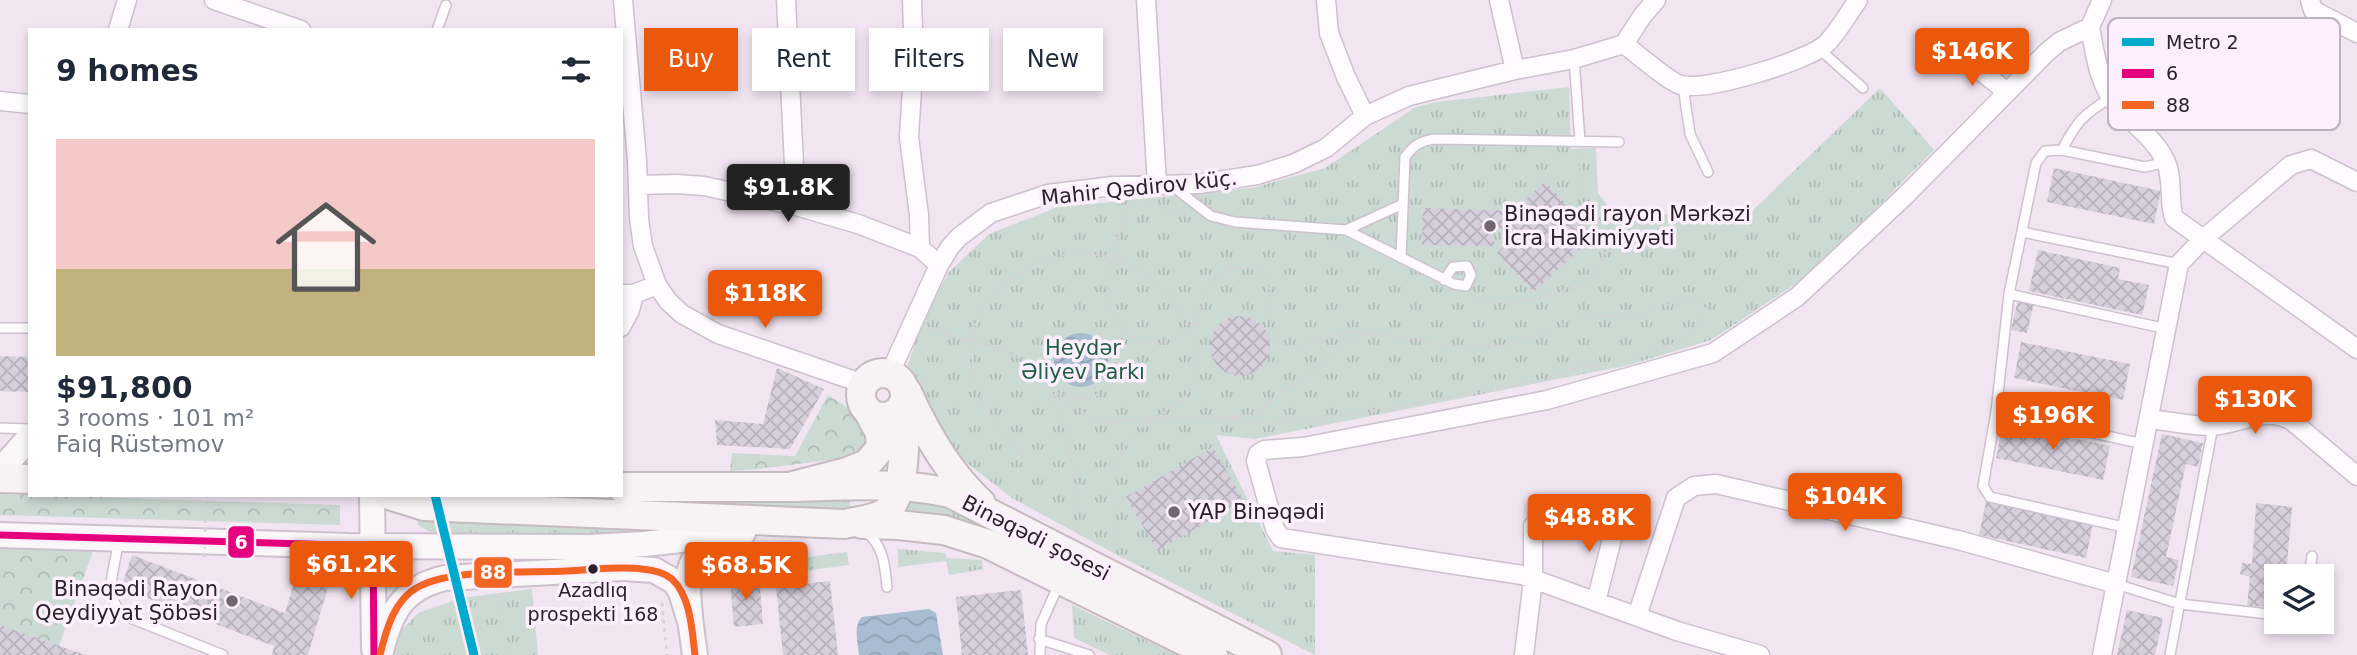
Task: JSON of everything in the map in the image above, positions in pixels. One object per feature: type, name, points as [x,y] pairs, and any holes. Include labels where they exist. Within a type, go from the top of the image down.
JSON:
[{"type":"main road","points":[[836,523],[882,514],[895,502],[900,486],[886,390]]},
{"type":"main road","points":[[624,486],[789,486],[847,472],[867,464],[879,450],[881,442],[877,424],[886,390]]},
{"type":"main road","points":[[886,390],[926,431],[950,467],[972,493],[997,516]]},
{"type":"main road","points":[[0,478],[28,479]]},
{"type":"main road","name":"Binəqədi şosesi","points":[[789,486],[900,486],[950,493],[1267,655]]},
{"type":"main road","name":"Binəqədi şosesi","points":[[395,497],[424,506],[898,525],[944,530],[988,544],[1213,655]]},
{"type":"street","points":[[119,28],[127,0]]},
{"type":"street","points":[[214,0],[295,28]]},
{"type":"street","points":[[623,0],[629,157],[638,185],[643,246],[657,285],[668,301],[682,314],[718,334],[886,390]]},
{"type":"street","points":[[786,0],[796,206]]},
{"type":"street","points":[[912,0],[914,57],[909,137],[919,215],[920,248]]},
{"type":"street","points":[[1146,0],[1164,184]]},
{"type":"street","points":[[1325,0],[1329,33],[1365,116]]},
{"type":"street","points":[[1499,0],[1515,70]]},
{"type":"street","points":[[1656,0],[1624,44],[1683,86],[1705,85],[1775,68],[1825,45],[1858,0]]},
{"type":"street","points":[[2102,0],[2090,27],[2099,71],[2108,92]]},
{"type":"street","points":[[2309,0],[2313,10],[2328,18]]},
{"type":"street","points":[[2340,24],[2357,33]]},
{"type":"street","points":[[1760,655],[1677,631],[1522,575],[1280,538],[1256,461],[1258,454],[1264,450],[1303,447],[1547,400],[1713,353],[1797,297],[1906,195],[2059,42],[2090,27]]},
{"type":"street","name":"Mahir Qədirov küç.","points":[[886,390],[939,265],[958,237],[991,213],[1048,194],[1113,186],[1199,184],[1257,175],[1293,164],[1326,148],[1365,116],[1409,96],[1515,70],[1574,59],[1624,44]]},
{"type":"street","points":[[1961,55],[2007,92]]},
{"type":"street","points":[[0,102],[28,104]]},
{"type":"street","points":[[2142,130],[2151,138],[2166,162],[2174,219],[2357,349]]},
{"type":"street","points":[[2102,655],[2179,264],[2202,240],[2291,166],[2311,159],[2357,182]]},
{"type":"street","points":[[638,185],[704,186],[796,206],[858,224],[920,248],[939,265]]},
{"type":"street","points":[[623,323],[629,310],[628,294],[657,285]]},
{"type":"street","points":[[2149,419],[2213,426],[2248,417],[2281,415],[2352,469]]},
{"type":"street","points":[[0,471],[28,439]]},
{"type":"street","points":[[1637,616],[1676,498],[1694,486],[1717,484],[1958,540],[2116,584]]},
{"type":"street","points":[[372,497],[374,655]]},
{"type":"street","points":[[1596,602],[1618,515]]},
{"type":"street","points":[[0,535],[373,546],[591,547],[644,544],[836,523]]},
{"type":"street","points":[[1524,655],[1532,579],[1533,526]]},
{"type":"street","points":[[695,655],[691,625],[690,567],[695,559],[719,541],[743,533]]},
{"type":"street","points":[[380,655],[387,626],[406,595],[428,582],[445,578],[624,568],[654,570],[675,582],[681,592],[691,625]]},
{"type":"lane","points":[[438,28],[446,5]]},
{"type":"lane","points":[[1818,48],[1863,88]]},
{"type":"lane","points":[[1574,59],[1580,141]]},
{"type":"lane","points":[[1683,86],[1690,134],[1708,172]]},
{"type":"lane","points":[[2062,150],[2075,125],[2086,113],[2108,98]]},
{"type":"lane","points":[[1401,258],[1405,157],[1413,146],[1435,139],[1619,142]]},
{"type":"lane","points":[[2128,528],[1990,497],[1983,486],[1996,412],[2009,294],[2036,163],[2045,151],[2062,150],[2144,167],[2166,162]]},
{"type":"lane","points":[[1164,184],[1212,216],[1235,222],[1346,230],[1444,280]]},
{"type":"lane","points":[[1346,230],[1403,204]]},
{"type":"lane","points":[[2022,232],[2179,264]]},
{"type":"lane","points":[[2009,294],[2167,329]]},
{"type":"lane","points":[[0,327],[28,328]]},
{"type":"lane","points":[[1996,412],[2145,444]]},
{"type":"lane","points":[[2170,655],[2213,426]]},
{"type":"lane","points":[[0,428],[28,429]]},
{"type":"lane","points":[[836,523],[864,531],[873,538],[884,559],[887,587]]},
{"type":"lane","points":[[119,540],[110,589],[113,605],[123,615],[223,655]]},
{"type":"lane","points":[[2311,564],[2312,556]]},
{"type":"lane","points":[[1040,655],[1039,639],[1044,616],[1062,580]]},
{"type":"lane","points":[[2116,584],[2180,604],[2264,614]]},
{"type":"lane","points":[[1039,639],[1089,655]]},
{"type":"path","points":[[1132,199],[1111,257],[1108,273],[1109,301],[1115,320],[1128,335],[1146,343],[1173,340],[1189,329],[1200,309],[1204,291],[1216,275],[1244,267],[1257,269],[1267,279],[1271,322],[1283,345],[1293,349],[1345,332],[1381,334],[1454,347],[1498,346],[1534,336],[1588,314],[1632,318],[1670,304],[1696,300],[1704,303],[1706,311],[1694,328],[1679,342],[1653,348],[1629,359]]},
{"type":"path","points":[[1024,453],[1004,435],[979,400],[970,355],[976,320],[998,288],[1028,265],[1077,251],[1111,257],[1147,274],[1172,297],[1193,336],[1196,375],[1186,396],[1134,432],[1119,456],[1111,491],[1115,554]]},
{"type":"path","points":[[913,323],[1004,350],[1026,363],[1052,393],[1094,420],[1116,422],[1158,417],[1230,418],[1266,425],[1291,418],[1314,420],[1545,379],[1581,366],[1611,364]]},
{"type":"path","points":[[1052,393],[1089,400],[1110,386],[1116,375],[1118,359],[1112,340],[1093,329]]},
{"type":"path","points":[[1230,418],[1261,409],[1361,333]]},
{"type":"path","points":[[1052,393],[1069,437],[1080,535]]},
{"type":"path","points":[[204,557],[207,497]]},
{"type":"path","points":[[475,655],[468,600],[500,596],[506,655]]},
{"type":"path","points":[[662,604],[667,655]]},
{"type":"green space","name":"Heydər Əliyev Parkı","points":[[1569,87],[1571,149],[1596,148],[1598,193],[1614,214],[1749,214],[1880,88],[1934,150],[1812,273],[1711,340],[1629,365],[1255,439],[1216,435],[1273,551],[1315,555],[1315,655],[1115,554],[1012,498],[958,456],[913,385],[908,364],[921,326],[948,273],[989,234],[1058,207],[1252,188],[1325,168],[1416,107],[1437,102]]},
{"type":"green space","points":[[828,395],[867,420],[872,444],[861,456],[730,471],[732,453],[795,456]]},
{"type":"green space","points":[[0,494],[340,505],[340,525],[0,515]]},
{"type":"green space","points":[[845,497],[850,501],[851,508],[846,513],[614,502]]},
{"type":"green space","points":[[910,500],[952,504],[1016,538],[957,521],[906,514]]},
{"type":"green space","points":[[416,516],[708,526],[647,536],[506,536],[431,532],[419,526]]},
{"type":"green space","points":[[0,547],[93,551],[59,646],[0,625]]},
{"type":"green space","points":[[898,549],[945,553],[947,558],[982,560],[983,569],[949,575],[946,561],[898,567]]},
{"type":"green space","points":[[847,552],[849,565],[773,575],[771,562]]},
{"type":"green space","points":[[532,589],[538,655],[392,655],[403,629],[418,613],[461,598]]},
{"type":"green space","points":[[1072,605],[1177,655],[1110,655],[1074,638]]},
{"type":"water","points":[[1081,333],[1100,341],[1108,360],[1100,379],[1081,387],[1062,379],[1054,360],[1062,341]]},
{"type":"water","points":[[929,609],[936,613],[943,655],[859,655],[857,630],[862,617]]},
{"type":"building","points":[[2054,168],[2161,191],[2154,224],[2047,202]]},
{"type":"building","points":[[1545,181],[1594,236],[1534,292],[1497,253],[1520,230],[1494,230],[1494,246],[1422,245],[1423,208],[1514,211]]},
{"type":"building","points":[[2038,250],[2120,268],[2118,279],[2149,285],[2142,315],[2029,291]]},
{"type":"building","points":[[2018,299],[2034,303],[2027,333],[2011,330]]},
{"type":"building","points":[[1240,316],[1257,321],[1265,329],[1270,346],[1265,363],[1257,371],[1240,376],[1223,371],[1215,363],[1210,346],[1215,329],[1223,321]]},
{"type":"building","points":[[2021,342],[2130,364],[2123,400],[2014,378]]},
{"type":"building","points":[[0,356],[28,357],[28,392],[0,391]]},
{"type":"building","points":[[777,368],[824,389],[790,449],[717,445],[715,420],[763,424]]},
{"type":"building","points":[[2003,424],[2110,446],[2103,480],[1996,458]]},
{"type":"building","points":[[2162,434],[2203,443],[2198,467],[2186,464],[2166,557],[2179,560],[2173,586],[2131,577]]},
{"type":"building","points":[[1213,447],[1244,501],[1157,551],[1126,497]]},
{"type":"building","points":[[1986,502],[2093,524],[2086,558],[1979,535]]},
{"type":"building","points":[[2256,503],[2292,507],[2287,564],[2264,564],[2264,607],[2247,606],[2250,577],[2240,574],[2242,563],[2252,564]]},
{"type":"building","points":[[132,555],[285,613],[296,576],[328,587],[308,655],[272,655],[274,646],[121,588]]},
{"type":"building","points":[[759,577],[763,624],[734,627],[730,580]]},
{"type":"building","points":[[830,581],[838,655],[783,655],[776,587]]},
{"type":"building","points":[[1021,590],[1028,655],[962,655],[956,597]]},
{"type":"building","points":[[2127,610],[2163,618],[2155,655],[2117,655]]},
{"type":"building","points":[[0,625],[85,655],[0,655]]},
{"type":"metro line","name":"2","points":[[435,497],[474,655]]},
{"type":"transit line","name":"6","points":[[0,535],[373,546],[374,655]]},
{"type":"transit line","name":"88","points":[[380,655],[388,626],[397,608],[410,593],[433,581],[470,574],[623,568],[658,572],[672,579],[678,586],[690,615],[695,655]]},
{"type":"place","name":"Binəqədi rayon Mərkəzi İcra Hakimiyyəti","points":[[1490,226]]},
{"type":"place","name":"YAP Binəqədi","points":[[1174,512]]},
{"type":"place","name":"Azadlıq prospekti 168","points":[[593,569]]},
{"type":"place","name":"Binəqədi Rayon Qeydiyyat Şöbəsi","points":[[232,601]]}]
